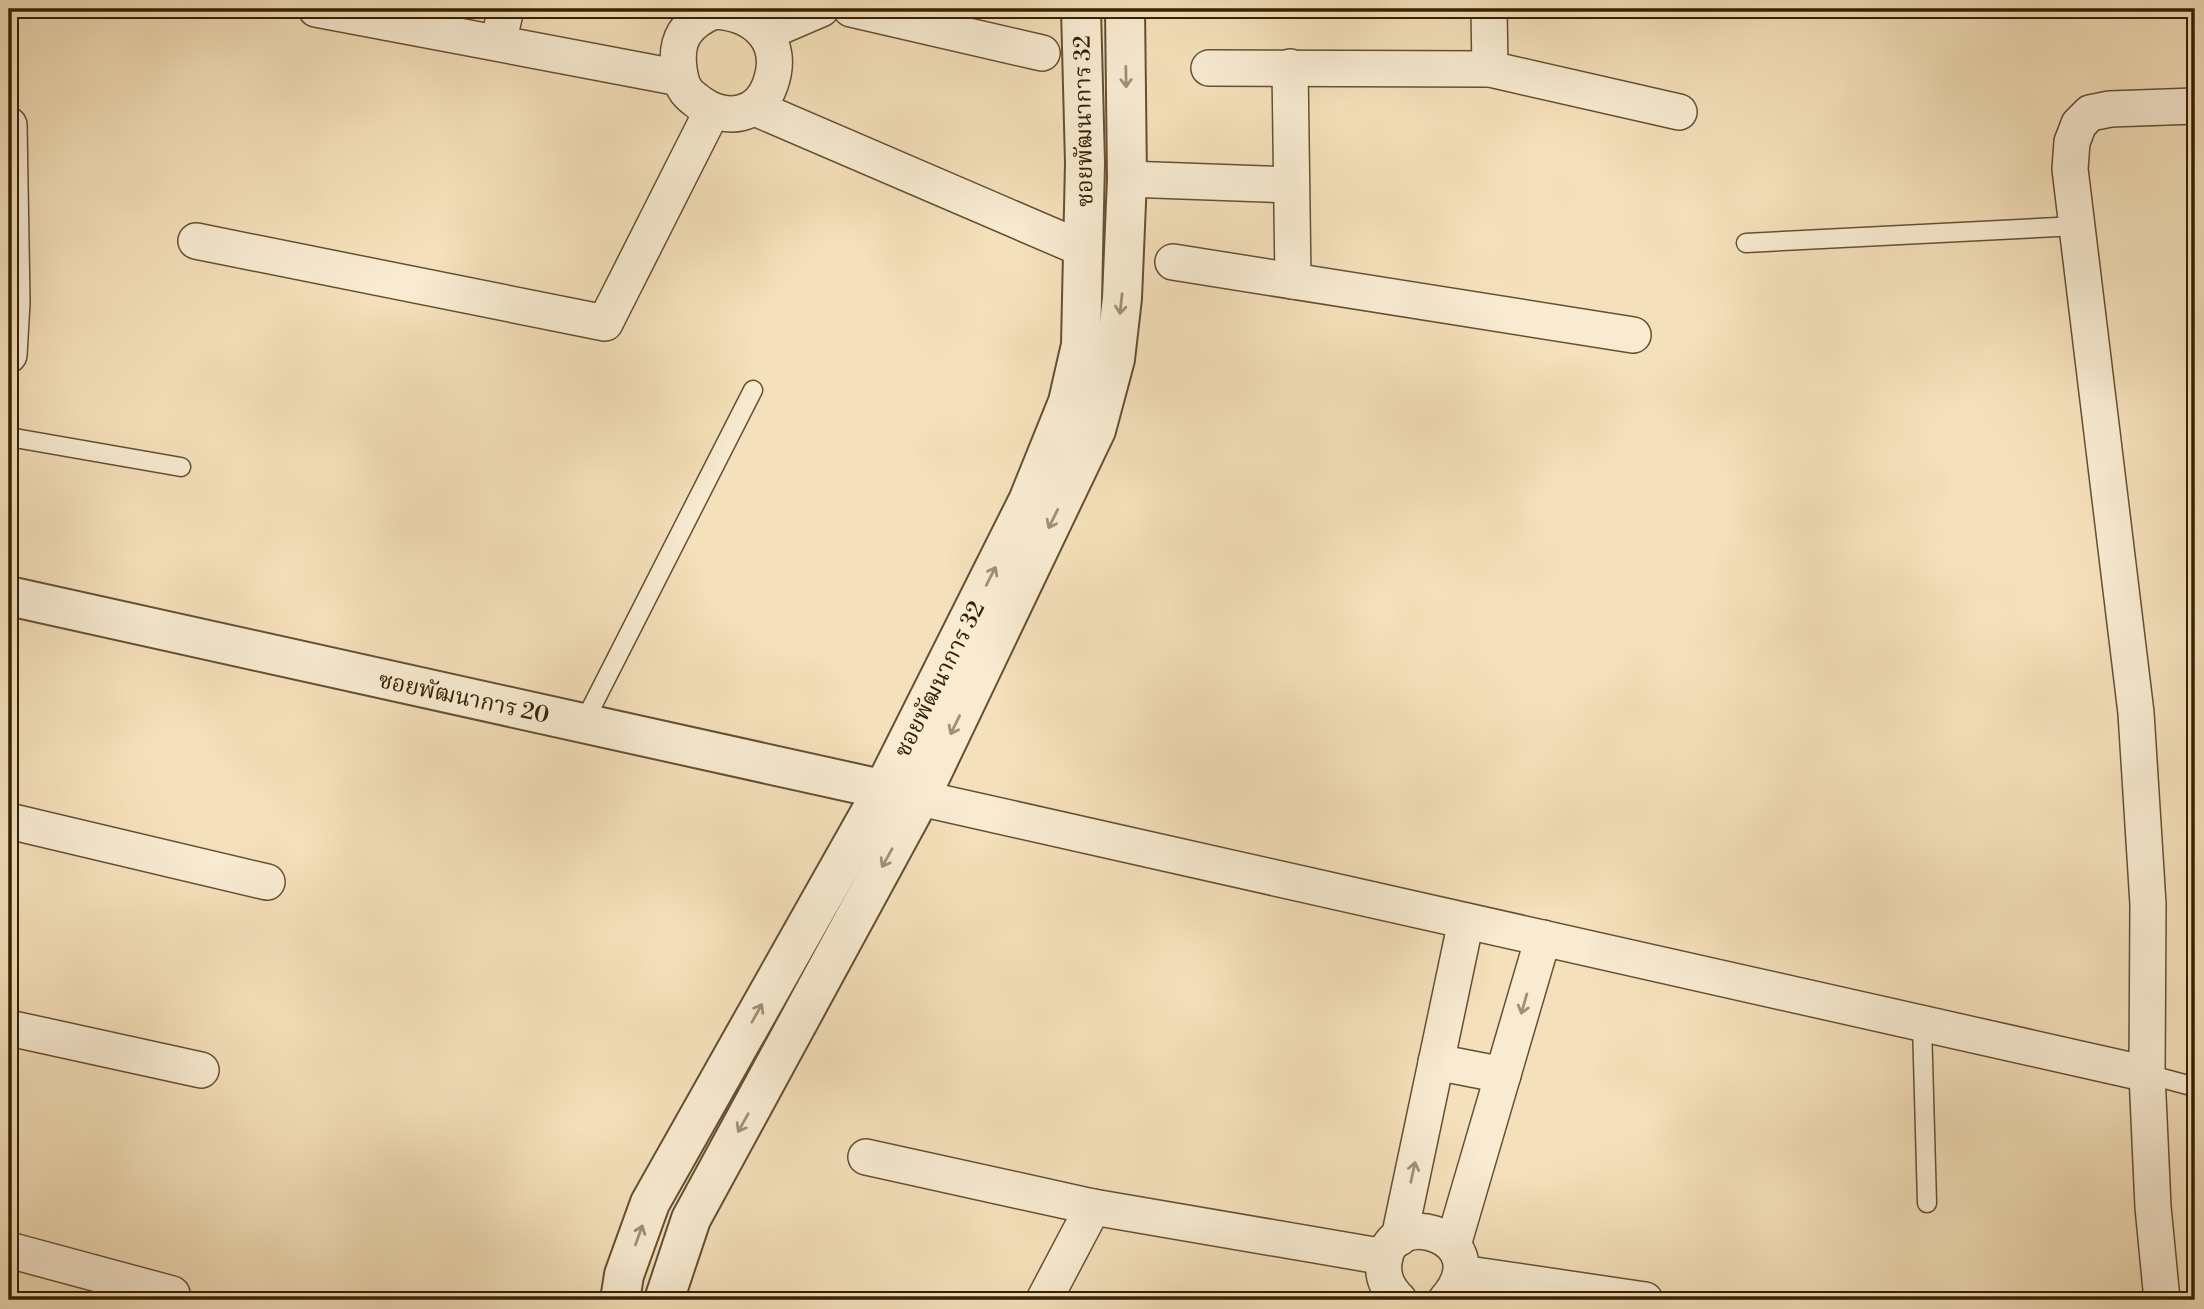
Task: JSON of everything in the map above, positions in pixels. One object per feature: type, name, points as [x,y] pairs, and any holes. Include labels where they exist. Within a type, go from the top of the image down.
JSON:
[{"type":"street","points":[[316,9],[680,78]]},
{"type":"street","points":[[499,43],[506,9]]},
{"type":"street","points":[[765,33],[821,9]]},
{"type":"street","points":[[851,9],[1042,53]]},
{"type":"street","name":"ซอยพัฒนาการ 32","points":[[620,1300],[624,1275],[650,1203],[883,790],[1028,501],[1068,402],[1081,345],[1085,163],[1081,9]]},
{"type":"street","name":"ซอยพัฒนาการ 32","points":[[664,1300],[691,1219],[920,798],[1096,430],[1116,347],[1122,298],[1127,179],[1125,9]]},
{"type":"street","points":[[1489,9],[1490,69]]},
{"type":"street","points":[[714,11],[730,12],[745,18],[765,33],[774,50],[773,74],[763,99],[755,108],[741,114],[727,115],[712,111],[686,92],[680,78],[677,56],[680,39],[690,25],[714,11]]},
{"type":"street","points":[[1290,67],[1293,281]]},
{"type":"street","points":[[1209,68],[1490,69],[1679,112]]},
{"type":"street","points":[[2162,1300],[2152,1208],[2147,1074],[2148,904],[2136,713],[2070,169],[2072,142],[2079,124],[2090,113],[2110,109],[2195,106]]},
{"type":"street","points":[[755,108],[1083,249]]},
{"type":"street","points":[[196,241],[605,323],[712,111]]},
{"type":"street","points":[[9,125],[12,302],[9,355]]},
{"type":"street","points":[[1127,179],[1291,186]]},
{"type":"street","points":[[1173,262],[1633,335]]},
{"type":"street","name":"ซอยพัฒนาการ 20","points":[[9,596],[920,798]]},
{"type":"street","points":[[920,798],[2147,1074]]},
{"type":"street","points":[[9,821],[267,882]]},
{"type":"street","points":[[1399,1300],[1389,1289],[1384,1273],[1436,1062],[1466,921]]},
{"type":"street","points":[[1454,1273],[1503,1075],[1543,938]]},
{"type":"street","points":[[9,1028],[201,1070]]},
{"type":"street","points":[[1436,1062],[1503,1075]]},
{"type":"street","points":[[728,1065],[765,1083]]},
{"type":"street","points":[[866,1157],[1093,1207],[1392,1248],[1412,1232],[1427,1231],[1442,1236],[1454,1273]]},
{"type":"street","points":[[1044,1300],[1093,1207]]},
{"type":"street","points":[[9,1250],[172,1294]]},
{"type":"street","points":[[1454,1273],[1645,1300]]},
{"type":"lane","points":[[1746,243],[2077,226]]},
{"type":"lane","points":[[583,724],[753,390]]},
{"type":"lane","points":[[9,437],[181,467]]},
{"type":"lane","points":[[1922,1024],[1927,1203]]},
{"type":"lane","points":[[2147,1074],[2195,1087]]}]
